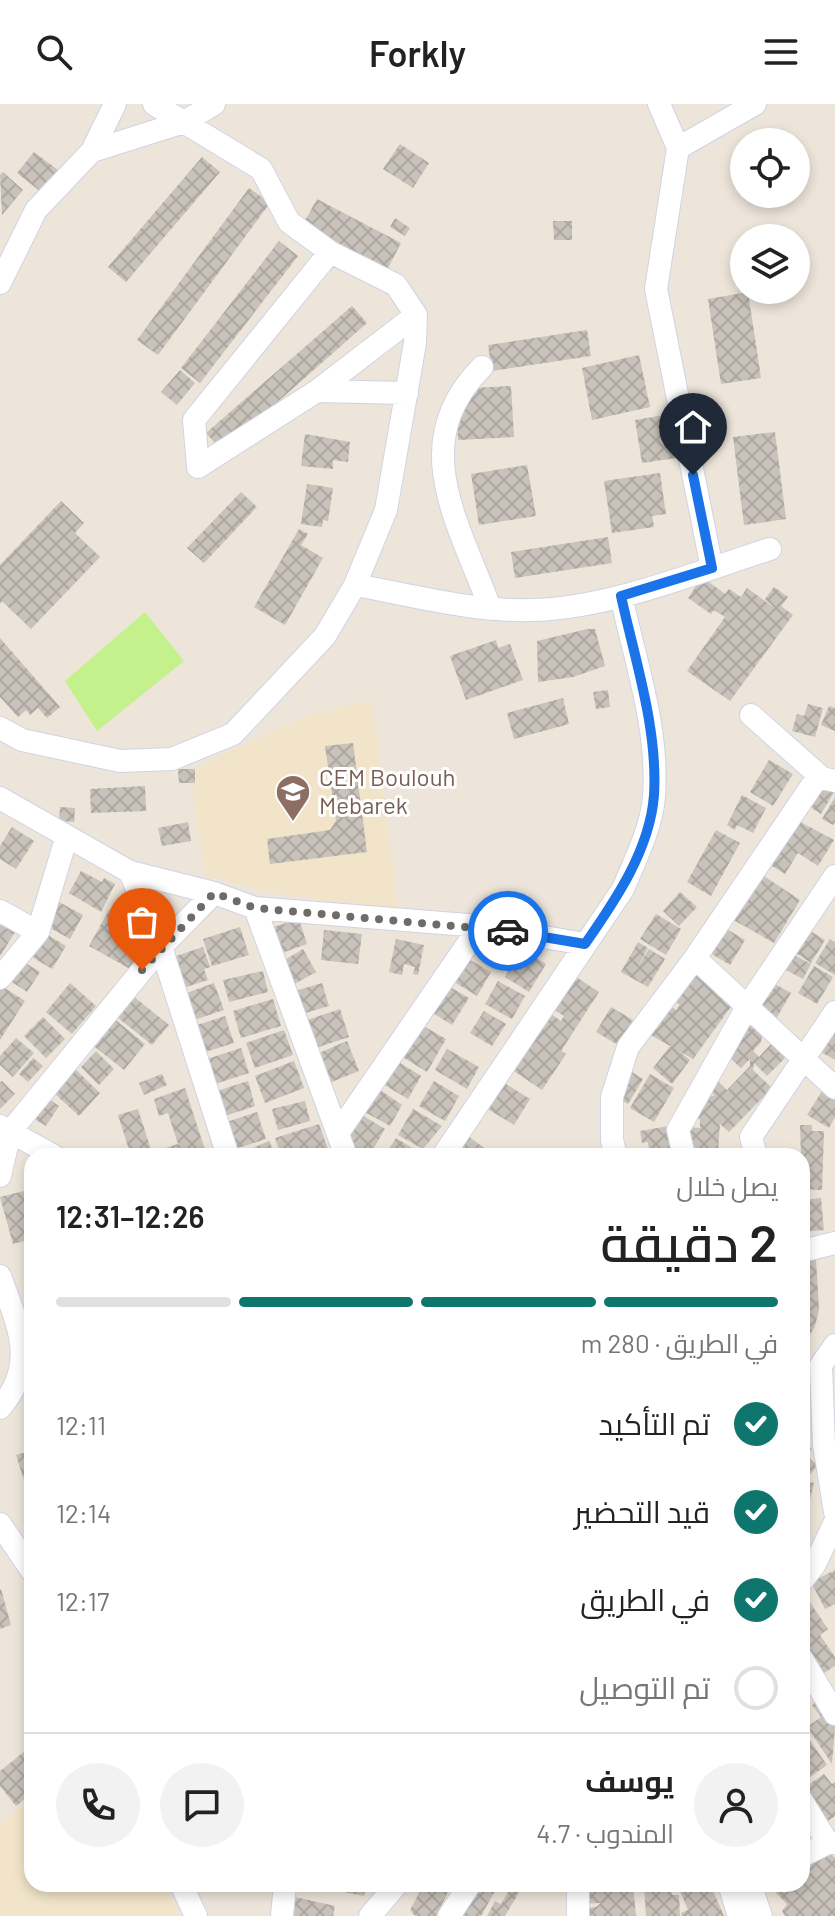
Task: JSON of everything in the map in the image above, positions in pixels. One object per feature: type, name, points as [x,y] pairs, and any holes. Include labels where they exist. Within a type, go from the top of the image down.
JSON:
[{"type":"street","points":[[0,283],[36,210],[92,151],[115,104]]},
{"type":"street","points":[[0,728],[22,740],[120,761],[172,759],[233,734],[325,636],[355,585],[386,510],[407,393],[416,315],[396,285],[330,252],[289,222],[261,169],[154,104]]},
{"type":"street","points":[[92,151],[184,122],[214,104]]},
{"type":"street","points":[[659,104],[678,148],[656,289],[712,568]]},
{"type":"street","points":[[678,148],[755,104]]},
{"type":"street","points":[[330,252],[194,420],[198,467],[317,391],[416,315]]},
{"type":"street","points":[[482,367],[461,389],[445,420],[443,480],[490,608]]},
{"type":"street","points":[[317,391],[407,393]]},
{"type":"street","points":[[355,585],[490,608],[533,610],[621,596],[770,549]]},
{"type":"street","points":[[448,1148],[623,889],[642,842],[654,798],[653,744],[621,596]]},
{"type":"street","points":[[614,1148],[612,1097],[628,1047],[827,778],[751,715]]},
{"type":"street","points":[[0,798],[66,839],[130,872],[214,893],[255,908],[480,926],[585,944]]},
{"type":"street","points":[[0,978],[38,932],[66,839]]},
{"type":"street","points":[[130,872],[161,947],[225,1148]]},
{"type":"street","points":[[682,1148],[678,1130],[747,1007],[835,876]]},
{"type":"street","points":[[0,1176],[5,1129],[161,947],[214,893]]},
{"type":"street","points":[[255,908],[343,1148]]},
{"type":"street","points":[[0,911],[38,932]]},
{"type":"street","points":[[338,1133],[480,926]]},
{"type":"street","points":[[695,958],[835,1088]]},
{"type":"street","points":[[754,1148],[751,1137],[835,1012]]},
{"type":"street","points":[[5,1129],[39,1148]]},
{"type":"street","points":[[810,1249],[835,1243]]},
{"type":"street","points":[[0,1276],[24,1344],[21,1372],[12,1395],[0,1408]]},
{"type":"street","points":[[810,1381],[835,1345]]},
{"type":"street","points":[[821,1365],[824,1445],[835,1512]]},
{"type":"street","points":[[810,1571],[835,1522]]},
{"type":"street","points":[[0,1524],[24,1559]]},
{"type":"street","points":[[810,1672],[835,1714]]},
{"type":"street","points":[[810,1813],[831,1843],[810,1852]]},
{"type":"street","points":[[185,1892],[196,1916]]},
{"type":"street","points":[[282,1916],[284,1892]]},
{"type":"street","points":[[370,1916],[390,1892]]},
{"type":"street","points":[[449,1916],[465,1892]]},
{"type":"street","points":[[578,1892],[578,1916]]},
{"type":"street","points":[[732,1892],[739,1916]]},
{"type":"street","points":[[753,1892],[761,1916]]},
{"type":"shaded area","name":"CEM Boulouh Mebarek","points":[[372,700],[398,910],[279,894],[206,876],[189,769],[204,770],[203,764],[312,714]]},
{"type":"shaded area","points":[[24,1805],[24,1892],[166,1892],[178,1916],[0,1916],[0,1825]]},
{"type":"green space","points":[[145,612],[184,661],[97,731],[65,681]]},
{"type":"building","points":[[400,144],[429,163],[413,188],[383,169]]},
{"type":"building","points":[[34,152],[58,170],[41,192],[17,173]]},
{"type":"building","points":[[202,157],[220,172],[126,282],[108,267]]},
{"type":"building","points":[[3,172],[23,190],[2,215],[0,175]]},
{"type":"building","points":[[249,188],[270,203],[158,355],[137,340]]},
{"type":"building","points":[[317,199],[401,243],[387,270],[302,226]]},
{"type":"building","points":[[395,218],[410,228],[405,236],[390,227]]},
{"type":"building","points":[[553,221],[572,221],[572,240],[554,240]]},
{"type":"building","points":[[279,241],[298,256],[200,383],[181,368]]},
{"type":"building","points":[[730,295],[730,304],[750,304],[761,378],[721,384],[708,299]]},
{"type":"building","points":[[352,306],[367,323],[222,451],[206,433]]},
{"type":"building","points":[[587,330],[591,356],[492,371],[488,345]]},
{"type":"building","points":[[639,355],[650,407],[592,420],[582,368]]},
{"type":"building","points":[[180,370],[195,383],[177,405],[161,392]]},
{"type":"building","points":[[511,386],[514,437],[458,440],[455,389]]},
{"type":"building","points":[[676,413],[683,457],[642,463],[635,420]]},
{"type":"building","points":[[775,432],[786,519],[744,525],[733,437]]},
{"type":"building","points":[[305,434],[350,442],[348,462],[333,460],[333,469],[301,466]]},
{"type":"building","points":[[527,465],[536,516],[479,525],[471,474]]},
{"type":"building","points":[[660,473],[666,514],[652,516],[654,527],[612,533],[604,481]]},
{"type":"building","points":[[307,484],[333,488],[328,521],[323,520],[322,527],[301,524]]},
{"type":"building","points":[[241,492],[257,507],[204,563],[187,548]]},
{"type":"building","points":[[61,501],[84,523],[75,533],[100,557],[31,629],[2,601],[0,604],[0,565]]},
{"type":"building","points":[[299,529],[308,534],[301,545],[323,558],[285,625],[254,607]]},
{"type":"building","points":[[608,537],[612,563],[515,578],[511,552]]},
{"type":"building","points":[[702,577],[725,594],[729,589],[741,597],[747,588],[776,609],[765,599],[774,587],[788,597],[781,606],[793,615],[730,701],[687,671],[725,617],[714,610],[711,614],[688,598]]},
{"type":"building","points":[[595,629],[605,666],[573,677],[538,682],[537,641]]},
{"type":"building","points":[[0,638],[60,707],[47,718],[38,708],[30,715],[26,710],[18,717],[0,697]]},
{"type":"building","points":[[496,640],[498,648],[510,644],[523,680],[466,700],[450,656]]},
{"type":"building","points":[[608,690],[610,707],[596,709],[593,692]]},
{"type":"building","points":[[563,698],[569,724],[514,739],[507,713]]},
{"type":"building","points":[[808,704],[823,708],[815,737],[792,731],[797,714],[804,716]]},
{"type":"building","points":[[829,706],[835,708],[835,731],[821,725]]},
{"type":"building","points":[[353,743],[367,852],[270,864],[267,839],[330,830],[336,821],[325,746]]},
{"type":"building","points":[[769,760],[793,774],[773,806],[750,792]]},
{"type":"building","points":[[178,769],[195,769],[195,783],[179,783]]},
{"type":"building","points":[[817,782],[834,792],[821,814],[804,803]]},
{"type":"building","points":[[145,786],[146,811],[91,813],[90,789]]},
{"type":"building","points":[[742,795],[766,808],[753,833],[737,825],[735,830],[727,825]]},
{"type":"building","points":[[835,797],[835,822],[833,825],[822,819]]},
{"type":"building","points":[[60,807],[75,808],[74,822],[59,821]]},
{"type":"building","points":[[791,817],[834,840],[818,866],[798,853],[785,874],[764,861]]},
{"type":"building","points":[[188,822],[191,841],[162,846],[158,828]]},
{"type":"building","points":[[12,827],[34,841],[16,869],[0,859],[0,846]]},
{"type":"building","points":[[716,830],[740,843],[711,896],[687,882]]},
{"type":"building","points":[[81,871],[102,882],[104,878],[115,884],[101,912],[69,893]]},
{"type":"building","points":[[761,874],[800,900],[774,943],[728,917]]},
{"type":"building","points":[[680,892],[697,907],[679,926],[663,911]]},
{"type":"building","points":[[57,901],[83,915],[70,939],[45,925]]},
{"type":"building","points":[[109,910],[145,929],[136,945],[142,948],[130,969],[89,946]]},
{"type":"building","points":[[656,914],[681,929],[666,955],[640,939]]},
{"type":"building","points":[[299,919],[307,944],[276,955],[267,929]]},
{"type":"building","points":[[0,923],[15,932],[0,956]]},
{"type":"building","points":[[240,927],[249,955],[212,966],[203,939]]},
{"type":"building","points":[[725,928],[745,940],[730,965],[710,953]]},
{"type":"building","points":[[807,929],[825,940],[811,963],[797,954],[804,944],[799,942]]},
{"type":"building","points":[[324,930],[362,934],[358,964],[321,960]]},
{"type":"building","points":[[43,932],[66,946],[52,969],[29,955]]},
{"type":"building","points":[[396,939],[424,945],[418,975],[413,974],[415,967],[404,964],[402,975],[389,972]]},
{"type":"building","points":[[830,939],[835,942],[835,975],[815,963]]},
{"type":"building","points":[[638,942],[648,948],[637,968],[649,949],[665,959],[648,987],[621,972]]},
{"type":"building","points":[[203,947],[210,967],[204,969],[208,980],[183,988],[173,957]]},
{"type":"building","points":[[303,949],[316,972],[291,986],[278,964]]},
{"type":"building","points":[[518,954],[526,959],[529,954],[546,964],[529,992],[505,977]]},
{"type":"building","points":[[794,955],[811,964],[803,979],[786,970]]},
{"type":"building","points":[[465,957],[491,972],[477,996],[451,980]]},
{"type":"building","points":[[19,959],[40,972],[27,992],[6,978]]},
{"type":"building","points":[[814,966],[833,977],[817,1004],[798,993]]},
{"type":"building","points":[[263,971],[268,992],[229,1002],[223,980]]},
{"type":"building","points":[[689,971],[736,1000],[693,1059],[649,1034],[669,1005],[676,1010],[680,1005],[670,998]]},
{"type":"building","points":[[573,975],[599,992],[561,1051],[566,1054],[542,1090],[514,1071],[551,1014],[561,1021],[564,1016],[551,1008]]},
{"type":"building","points":[[498,981],[525,996],[512,1019],[485,1004]]},
{"type":"building","points":[[70,983],[96,1006],[72,1034],[46,1012]]},
{"type":"building","points":[[214,983],[224,1010],[191,1021],[181,995]]},
{"type":"building","points":[[322,983],[329,1006],[302,1014],[295,991]]},
{"type":"building","points":[[443,983],[469,998],[452,1025],[431,1012]]},
{"type":"building","points":[[773,983],[791,993],[776,1019],[758,1009]]},
{"type":"building","points":[[0,985],[25,1001],[0,1040]]},
{"type":"building","points":[[133,996],[169,1025],[152,1045],[117,1017]]},
{"type":"building","points":[[273,999],[281,1026],[241,1038],[233,1011]]},
{"type":"building","points":[[611,1007],[633,1020],[618,1045],[596,1032]]},
{"type":"building","points":[[340,1009],[349,1037],[313,1049],[304,1021]]},
{"type":"building","points":[[484,1011],[506,1024],[492,1046],[470,1033]]},
{"type":"building","points":[[225,1016],[234,1043],[199,1054],[191,1027]]},
{"type":"building","points":[[43,1017],[65,1039],[46,1058],[24,1036]]},
{"type":"building","points":[[112,1017],[145,1044],[124,1070],[90,1043]]},
{"type":"building","points":[[420,1024],[446,1039],[427,1072],[401,1056]]},
{"type":"building","points":[[746,1025],[763,1027],[761,1042],[753,1051],[759,1057],[771,1044],[783,1045],[790,1053],[767,1076],[754,1063],[753,1070],[772,1088],[729,1132],[720,1124],[718,1148],[695,1148],[689,1142],[690,1127],[700,1128],[700,1119],[692,1118],[699,1094],[715,1096],[707,1088],[716,1079],[727,1090],[750,1066],[750,1059],[741,1068],[722,1050]]},
{"type":"building","points":[[835,1028],[835,1060],[821,1052]]},
{"type":"building","points":[[284,1030],[293,1055],[255,1068],[246,1043]]},
{"type":"building","points":[[16,1038],[34,1053],[13,1077],[0,1065],[0,1056]]},
{"type":"building","points":[[347,1041],[359,1071],[324,1085],[312,1056]]},
{"type":"building","points":[[671,1045],[690,1060],[672,1084],[653,1068]]},
{"type":"building","points":[[241,1048],[249,1073],[212,1085],[204,1060]]},
{"type":"building","points":[[447,1049],[479,1067],[467,1089],[435,1070]]},
{"type":"building","points":[[96,1051],[114,1069],[99,1085],[81,1067]]},
{"type":"building","points":[[33,1058],[43,1066],[28,1082],[19,1074]]},
{"type":"building","points":[[294,1061],[304,1088],[265,1103],[255,1076]]},
{"type":"building","points":[[397,1061],[421,1076],[408,1099],[383,1084]]},
{"type":"building","points":[[624,1067],[643,1079],[628,1104],[609,1093]]},
{"type":"building","points":[[74,1068],[100,1093],[79,1116],[52,1091]]},
{"type":"building","points":[[162,1074],[167,1085],[144,1095],[139,1083]]},
{"type":"building","points":[[650,1074],[674,1088],[654,1122],[630,1108]]},
{"type":"building","points":[[248,1081],[255,1106],[222,1117],[214,1092]]},
{"type":"building","points":[[434,1081],[459,1096],[445,1121],[419,1106]]},
{"type":"building","points":[[501,1081],[530,1099],[514,1125],[486,1108]]},
{"type":"building","points":[[0,1082],[15,1094],[0,1109]]},
{"type":"building","points":[[376,1087],[402,1105],[390,1126],[363,1111]]},
{"type":"building","points":[[185,1088],[204,1148],[165,1148],[178,1144],[168,1113],[159,1116],[154,1099]]},
{"type":"building","points":[[822,1091],[835,1099],[835,1117],[829,1128],[807,1115]]},
{"type":"building","points":[[46,1097],[59,1106],[46,1126],[33,1118]]},
{"type":"building","points":[[305,1101],[310,1121],[278,1130],[272,1109]]},
{"type":"building","points":[[138,1109],[150,1148],[128,1148],[118,1115]]},
{"type":"building","points":[[413,1109],[442,1126],[424,1148],[398,1135]]},
{"type":"building","points":[[257,1112],[266,1139],[231,1148],[224,1123]]},
{"type":"building","points":[[362,1115],[385,1129],[374,1148],[351,1148],[353,1143],[347,1139]]},
{"type":"building","points":[[319,1124],[328,1148],[278,1148],[275,1138]]},
{"type":"building","points":[[800,1125],[812,1125],[812,1131],[824,1131],[822,1190],[810,1189],[810,1148],[801,1148]]},
{"type":"building","points":[[669,1126],[673,1148],[649,1148],[648,1142],[642,1143],[640,1131]]},
{"type":"building","points":[[468,1136],[484,1148],[460,1148]]},
{"type":"building","points":[[396,1138],[412,1148],[389,1148]]},
{"type":"building","points":[[269,1141],[272,1148],[253,1148]]},
{"type":"building","points":[[24,1191],[24,1241],[13,1244],[0,1197]]},
{"type":"building","points":[[821,1198],[824,1230],[810,1231],[810,1199]]},
{"type":"building","points":[[810,1259],[816,1259],[819,1310],[810,1335]]},
{"type":"building","points":[[24,1452],[24,1480],[16,1455]]},
{"type":"building","points":[[810,1459],[818,1466],[810,1474]]},
{"type":"building","points":[[835,1570],[835,1604],[825,1609],[811,1582]]},
{"type":"building","points":[[0,1590],[11,1625],[0,1629]]},
{"type":"building","points":[[810,1602],[828,1629],[820,1635],[835,1657],[835,1666],[821,1675],[810,1659]]},
{"type":"building","points":[[817,1701],[835,1727],[832,1764],[810,1731],[810,1725],[821,1717],[812,1705]]},
{"type":"building","points":[[810,1741],[827,1765],[810,1777]]},
{"type":"building","points":[[24,1752],[24,1800],[16,1806],[0,1786],[0,1771]]},
{"type":"building","points":[[824,1774],[832,1784],[835,1782],[835,1816],[828,1821],[810,1799],[810,1784]]},
{"type":"building","points":[[825,1849],[835,1858],[835,1916],[785,1916],[782,1911],[787,1904],[776,1893],[810,1892],[810,1856]]},
{"type":"building","points":[[344,1892],[365,1892],[364,1896]]},
{"type":"building","points":[[420,1892],[448,1892],[436,1916],[415,1916],[410,1910]]},
{"type":"building","points":[[468,1892],[494,1892],[481,1916],[455,1916]]},
{"type":"building","points":[[508,1892],[519,1892],[505,1916],[487,1916],[495,1901],[501,1904]]},
{"type":"building","points":[[577,1892],[634,1892],[636,1916],[582,1916],[581,1908],[596,1907],[601,1903],[578,1904]]},
{"type":"building","points":[[644,1892],[679,1895],[680,1916],[646,1916]]},
{"type":"building","points":[[680,1892],[714,1892],[724,1916],[682,1916],[681,1913],[688,1910]]},
{"type":"building","points":[[295,1897],[335,1906],[333,1916],[291,1916]]},
{"type":"way so far","points":[[142,970],[214,893],[255,908],[480,926],[508,931]]},
{"type":"place","name":"CEM Boulouh Mebarek","points":[[293,823]]},
{"type":"route","points":[[508,931],[585,944],[623,889],[642,842],[654,798],[653,744],[621,596],[712,568],[693,475]]}]
